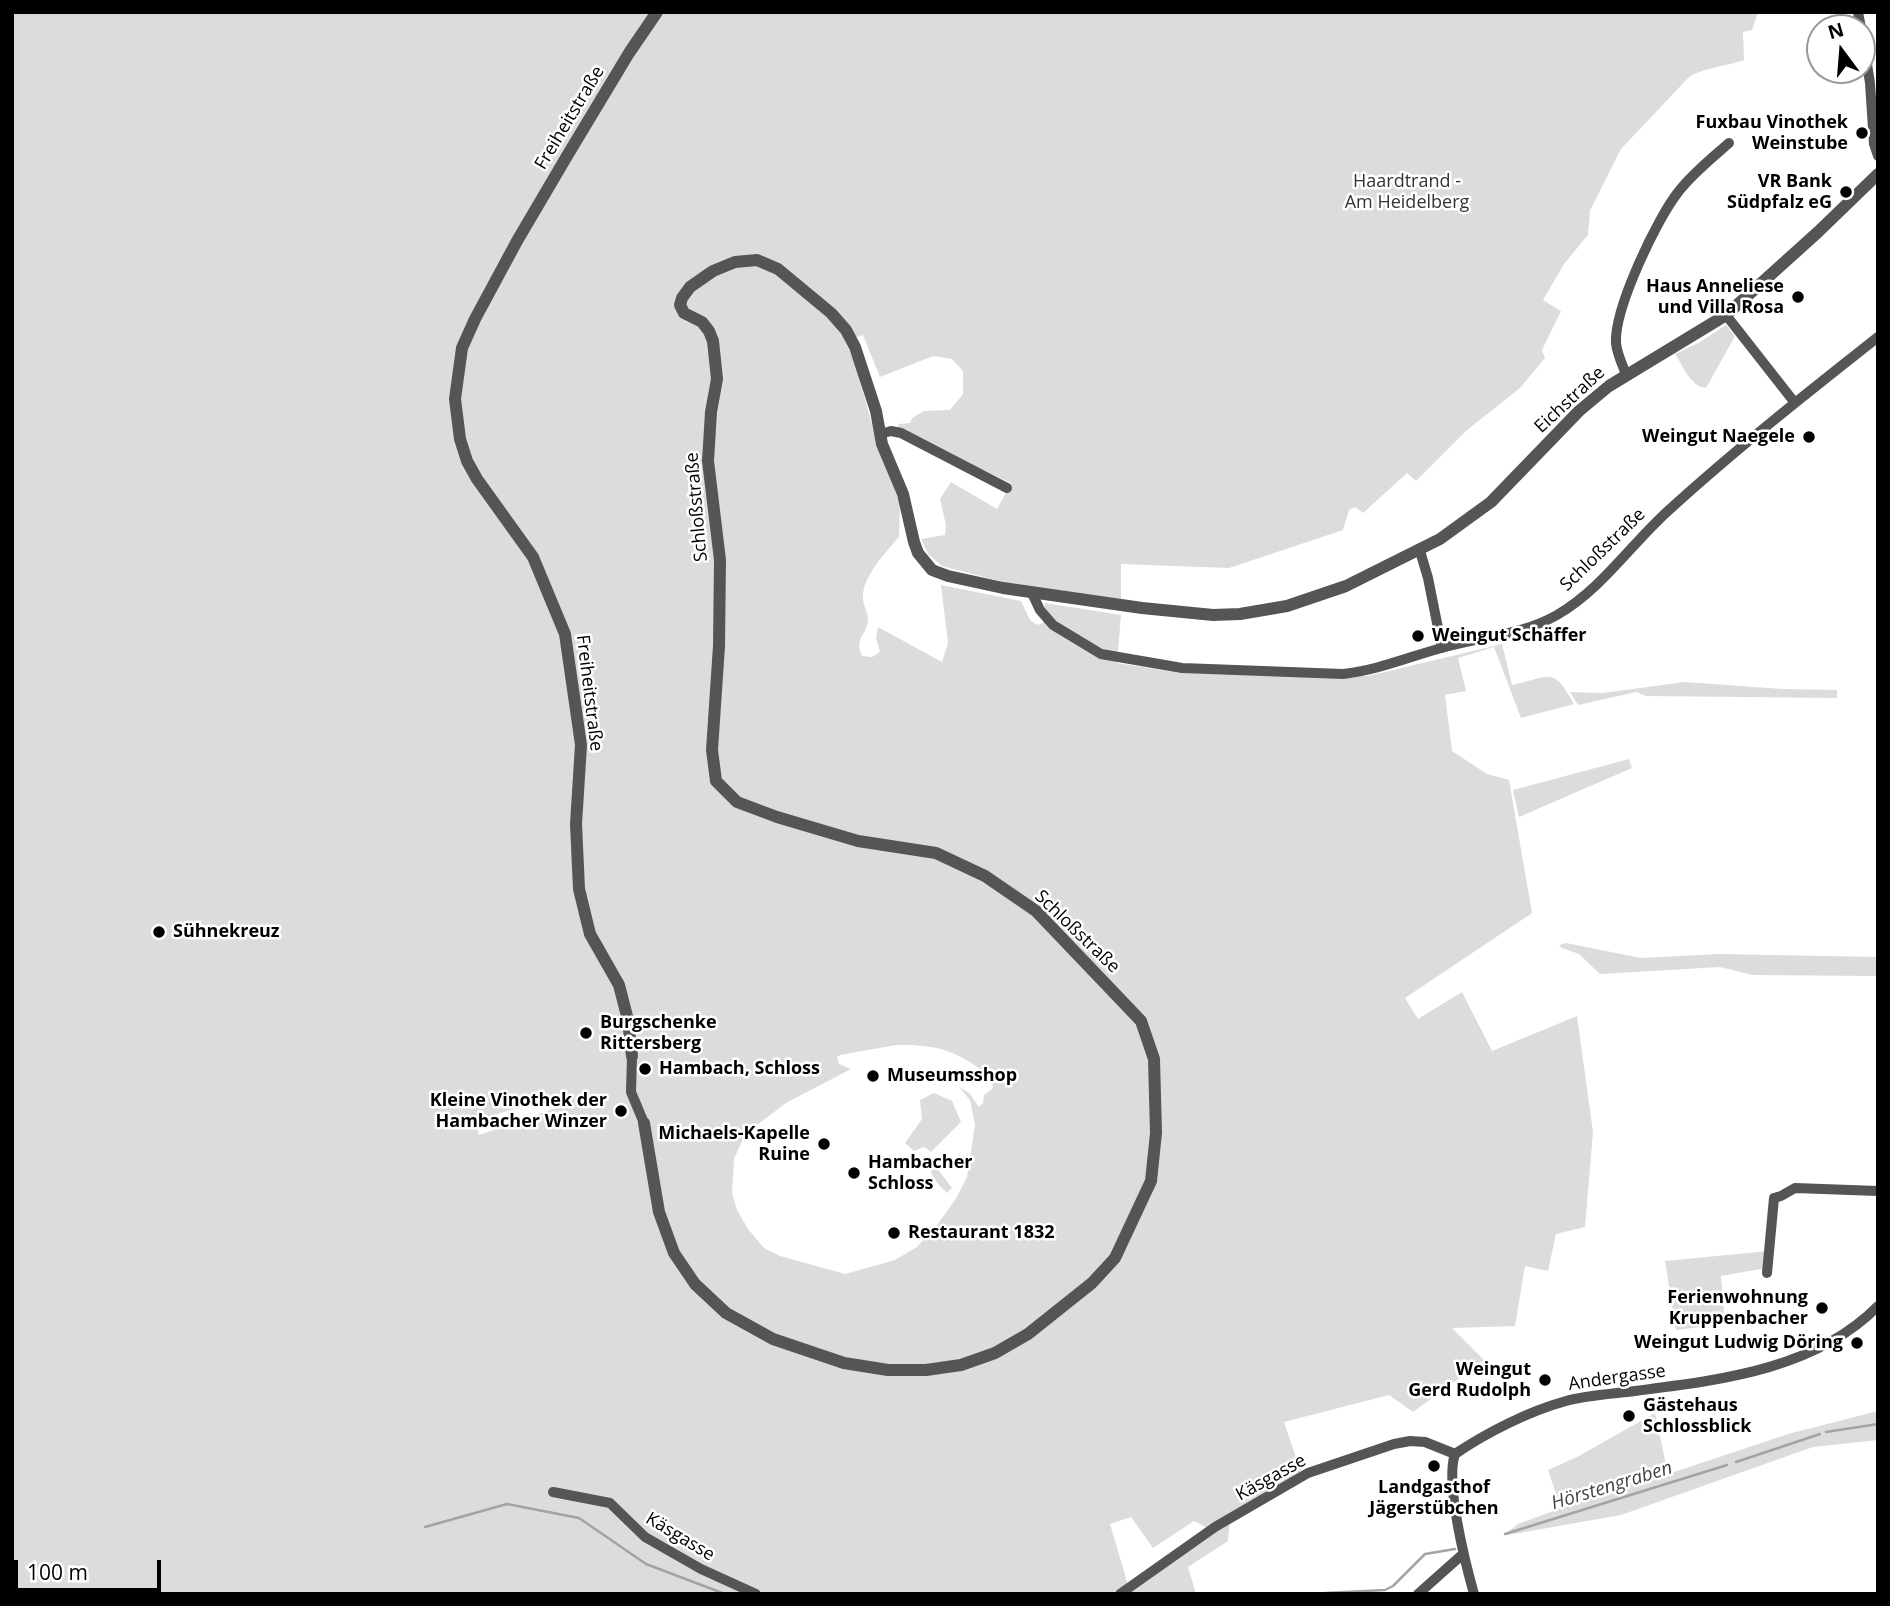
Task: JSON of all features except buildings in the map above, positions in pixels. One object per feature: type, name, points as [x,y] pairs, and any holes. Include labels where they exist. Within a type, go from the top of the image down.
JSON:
[{"type":"street","name":"Freiheitstraße","points":[[631,1072],[628,1020],[619,985],[590,934],[582,909],[576,824],[581,745],[565,634],[533,557],[467,461],[460,439],[455,399],[462,348],[475,320],[535,209],[629,53],[657,12]]},
{"type":"street","points":[[1870,84],[1874,144],[1878,156]]},
{"type":"street","points":[[1626,374],[1619,357],[1617,331],[1640,263],[1676,194],[1729,143]]},
{"type":"street","name":"Eichstraße","points":[[1031,592],[1178,613],[1240,614],[1312,599],[1420,551],[1491,502],[1579,411],[1626,374],[1726,315],[1878,174]]},
{"type":"street","name":"Schloßstraße","points":[[631,1072],[632,1098],[644,1123],[659,1212],[674,1253],[695,1284],[726,1312],[773,1339],[845,1363],[888,1370],[926,1370],[961,1365],[995,1353],[1028,1334],[1092,1283],[1115,1258],[1151,1181],[1156,1133],[1156,1095],[1154,1059],[1145,1031],[1131,1009],[1035,911],[985,876],[936,853],[858,841],[778,817],[737,802],[716,781],[712,750],[719,646],[720,561],[708,461],[711,412],[717,379],[713,341],[709,331],[702,322],[684,313],[680,305],[690,288],[713,271],[735,262],[757,260],[778,269],[819,301],[846,330],[855,347],[876,411],[880,434],[903,494],[914,542],[924,563],[932,570],[948,576],[1031,592],[1040,610],[1053,625],[1101,654],[1182,668],[1343,674],[1404,661],[1441,648],[1509,634],[1559,614],[1600,582],[1654,523],[1747,441],[1878,337]]},
{"type":"street","points":[[1726,315],[1795,403]]},
{"type":"street","points":[[880,434],[891,431],[901,433],[1007,488]]},
{"type":"street","points":[[1420,551],[1428,578],[1441,648]]},
{"type":"street","points":[[1767,1273],[1774,1198],[1795,1188],[1878,1191]]},
{"type":"street","name":"Andergasse","points":[[1455,1454],[1488,1434],[1565,1401],[1678,1386],[1772,1367],[1839,1336],[1861,1322],[1878,1306]]},
{"type":"street","name":"Käsgasse","points":[[1120,1594],[1215,1527],[1308,1473],[1410,1441],[1424,1442],[1455,1454]]},
{"type":"street","points":[[1455,1454],[1452,1470],[1463,1554],[1474,1594]]},
{"type":"street","name":"Käsgasse","points":[[553,1492],[610,1503],[645,1537],[701,1569],[756,1594]]},
{"type":"street","points":[[1418,1594],[1463,1554]]},
{"type":"green space","name":"Haardtrand - Am Heidelberg","points":[[12,12],[1758,12],[1752,30],[1743,32],[1744,60],[1690,76],[1621,149],[1590,211],[1588,235],[1564,264],[1543,300],[1561,311],[1542,350],[1545,358],[1520,388],[1467,430],[1416,481],[1407,473],[1363,513],[1355,507],[1349,510],[1343,530],[1229,568],[1121,564],[1121,599],[1003,582],[942,566],[928,554],[921,539],[945,535],[946,525],[940,499],[951,482],[997,509],[1011,483],[897,429],[899,424],[910,423],[912,418],[924,411],[950,410],[963,394],[963,371],[952,359],[933,356],[880,377],[863,335],[845,341],[855,363],[879,450],[900,504],[899,537],[876,565],[864,590],[863,601],[868,619],[859,645],[862,656],[872,657],[880,652],[876,638],[878,627],[942,662],[948,643],[941,585],[1021,601],[1030,620],[1037,625],[1043,623],[1045,603],[1121,615],[1117,663],[1180,673],[1368,676],[1502,644],[1512,685],[1550,677],[1567,692],[1574,704],[1521,718],[1494,647],[1458,658],[1466,691],[1445,695],[1452,751],[1487,774],[1509,780],[1532,913],[1405,998],[1418,1019],[1462,992],[1492,1051],[1577,1016],[1593,1132],[1585,1227],[1556,1234],[1548,1271],[1525,1266],[1515,1326],[1452,1328],[1484,1360],[1413,1412],[1389,1395],[1284,1422],[1301,1472],[1209,1529],[1194,1521],[1153,1548],[1131,1517],[1110,1524],[1128,1585],[1110,1594],[12,1594]],"holes":[[[896,1045],[948,1051],[967,1060],[991,1081],[993,1088],[984,1095],[983,1103],[979,1107],[969,1093],[959,1087],[970,1100],[975,1125],[967,1177],[955,1200],[917,1247],[895,1260],[845,1274],[780,1256],[764,1248],[748,1229],[737,1210],[732,1193],[734,1159],[745,1134],[786,1103],[851,1069],[839,1064],[837,1057],[840,1055]],[[569,1094],[572,1102],[479,1135],[476,1121]]]},
{"type":"green space","points":[[1726,325],[1735,336],[1706,388],[1701,387],[1688,375],[1675,354]]},
{"type":"green space","points":[[1685,682],[1837,690],[1837,698],[1646,696],[1636,692],[1578,705],[1570,692],[1603,693]]},
{"type":"green space","points":[[1629,759],[1632,768],[1519,817],[1513,790]]},
{"type":"green space","points":[[1566,943],[1641,958],[1719,954],[1878,957],[1878,976],[1753,975],[1720,967],[1600,974],[1579,954],[1559,945]]},
{"type":"green space","points":[[934,1093],[952,1101],[961,1122],[931,1152],[924,1147],[914,1151],[905,1143],[922,1119],[920,1100]]},
{"type":"green space","points":[[931,1160],[952,1188],[947,1193],[932,1174]]},
{"type":"green space","points":[[1769,1251],[1768,1271],[1760,1269],[1721,1276],[1725,1324],[1676,1330],[1665,1261]]},
{"type":"green space","points":[[1878,1411],[1878,1440],[1813,1447],[1621,1515],[1505,1534],[1518,1524],[1561,1508],[1548,1470],[1577,1457],[1655,1413],[1668,1474],[1788,1434]]},
{"type":"green space","points":[[1230,1520],[1228,1541],[1188,1567],[1196,1594],[1124,1594]]},
{"type":"waterway","name":"Hörstengraben","points":[[1826,1432],[1878,1424]]},
{"type":"waterway","name":"Hörstengraben","points":[[1736,1462],[1820,1434]]},
{"type":"waterway","name":"Hörstengraben","points":[[1505,1534],[1727,1465]]},
{"type":"waterway","name":"Hörstengraben","points":[[425,1527],[507,1504],[579,1518],[646,1564],[725,1594]]},
{"type":"waterway","name":"Hörstengraben","points":[[1325,1593],[1385,1590],[1393,1586],[1425,1554],[1455,1549]]},
{"type":"place","name":"Fuxbau Vinothek Weinstube","points":[[1862,133]]},
{"type":"place","name":"VR Bank Südpfalz eG","points":[[1846,192]]},
{"type":"place","name":"Haus Anneliese und Villa Rosa","points":[[1798,297]]},
{"type":"place","name":"Weingut Naegele","points":[[1809,437]]},
{"type":"place","name":"Weingut Schäffer","points":[[1418,636]]},
{"type":"place","name":"Sühnekreuz","points":[[159,932]]},
{"type":"place","name":"Burgschenke Rittersberg","points":[[586,1033]]},
{"type":"place","name":"Hambach, Schloss","points":[[645,1069]]},
{"type":"place","name":"Museumsshop","points":[[873,1076]]},
{"type":"place","name":"Kleine Vinothek der Hambacher Winzer","points":[[621,1111]]},
{"type":"place","name":"Michaels-Kapelle Ruine","points":[[824,1144]]},
{"type":"place","name":"Hambacher Schloss","points":[[854,1173]]},
{"type":"place","name":"Restaurant 1832","points":[[894,1233]]},
{"type":"place","name":"Ferienwohnung Kruppenbacher","points":[[1822,1308]]},
{"type":"place","name":"Weingut Ludwig Döring","points":[[1857,1343]]},
{"type":"place","name":"Weingut Gerd Rudolph","points":[[1545,1380]]},
{"type":"place","name":"Gästehaus Schlossblick","points":[[1629,1416]]},
{"type":"place","name":"Landgasthof Jägerstübchen","points":[[1434,1466]]}]
